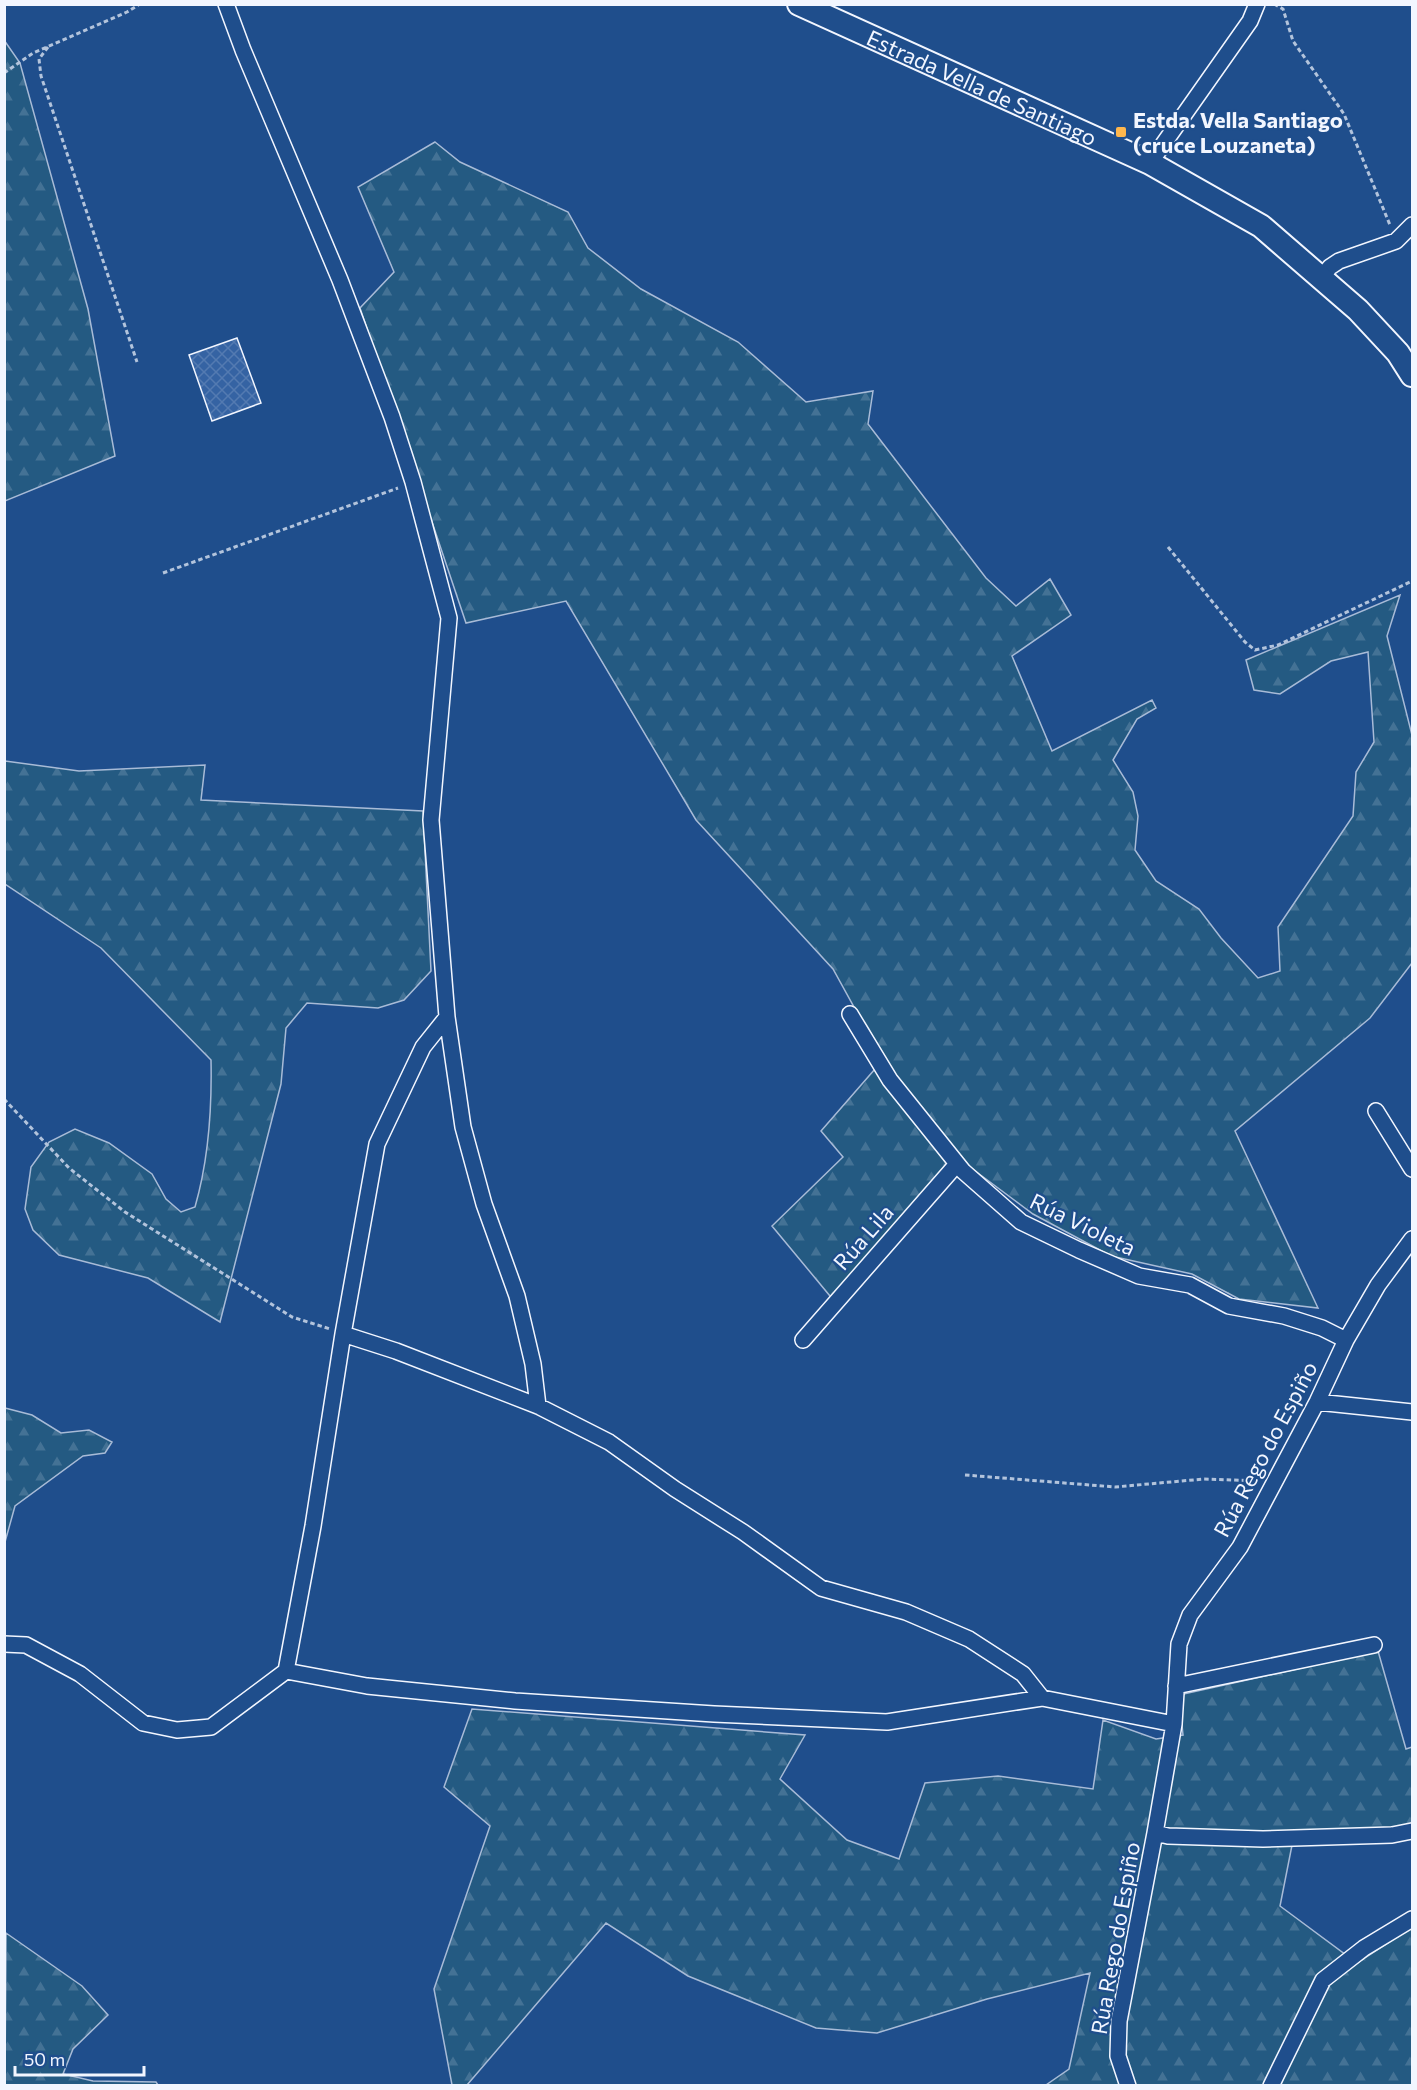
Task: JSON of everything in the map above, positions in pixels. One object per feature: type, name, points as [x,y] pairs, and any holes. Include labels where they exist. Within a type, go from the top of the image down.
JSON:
[{"type":"main road","name":"Estrada Vella de Santiago","points":[[799,4],[1150,163],[1261,226],[1358,310],[1398,353],[1413,375]]},
{"type":"street","points":[[226,4],[247,61],[340,280],[392,417],[413,482],[449,618],[431,820],[447,1017],[463,1127],[484,1204],[517,1296],[533,1364],[538,1406]]},
{"type":"street","points":[[1150,163],[1250,21],[1257,4]]},
{"type":"street","points":[[1321,278],[1338,261],[1396,241],[1413,225]]},
{"type":"street","name":"Rúa Violeta","points":[[850,1014],[890,1080],[957,1164],[1021,1222],[1139,1276],[1190,1285],[1229,1306],[1284,1316],[1322,1328],[1347,1340]]},
{"type":"street","points":[[4,1644],[26,1645],[80,1674],[143,1723],[177,1730],[210,1727],[286,1671],[314,1526],[343,1334],[378,1144],[423,1047],[447,1017]]},
{"type":"street","points":[[1376,1111],[1413,1169]]},
{"type":"street","name":"Rúa Lila","points":[[803,1340],[957,1164]]},
{"type":"street","name":"Rúa Rego do Espiño","points":[[1128,2085],[1118,2056],[1119,2021],[1174,1724],[1179,1644],[1190,1615],[1240,1547],[1378,1285],[1413,1239]]},
{"type":"street","points":[[343,1334],[396,1351],[538,1406],[609,1442],[675,1490],[743,1532],[822,1588],[906,1612],[969,1639],[1023,1674],[1042,1698]]},
{"type":"street","points":[[1317,1402],[1413,1412]]},
{"type":"street","points":[[1176,1686],[1374,1645]]},
{"type":"street","points":[[286,1671],[367,1686],[515,1701],[886,1722],[1042,1698],[1174,1724]]},
{"type":"street","name":"Rúa Rego do Espiño","points":[[1155,1833],[1168,1836],[1263,1839],[1392,1835],[1413,1831]]},
{"type":"street","points":[[1271,2085],[1323,1980],[1364,1948],[1413,1918]]},
{"type":"path","points":[[4,73],[33,53],[140,4]]},
{"type":"path","points":[[1274,4],[1283,9],[1293,41],[1344,114],[1387,221],[1400,237]]},
{"type":"path","points":[[48,47],[39,59],[41,76],[137,362]]},
{"type":"path","points":[[163,573],[413,482]]},
{"type":"path","points":[[1168,547],[1245,642],[1255,650],[1278,645],[1413,581]]},
{"type":"path","points":[[4,1099],[69,1168],[125,1212],[292,1317],[343,1334]]},
{"type":"path","points":[[965,1475],[1115,1487],[1204,1479],[1276,1482]]},
{"type":"green space","points":[[4,40],[20,63],[88,309],[115,456],[5,501]]},
{"type":"green space","points":[[435,142],[460,162],[568,212],[588,248],[641,289],[738,342],[806,402],[873,391],[868,424],[986,578],[1016,606],[1050,579],[1071,615],[1012,656],[1052,751],[1152,700],[1156,708],[1137,719],[1113,760],[1133,792],[1138,816],[1135,850],[1156,881],[1199,909],[1221,938],[1258,978],[1280,971],[1278,927],[1353,816],[1356,772],[1374,742],[1368,652],[1331,661],[1280,694],[1254,690],[1246,660],[1400,595],[1387,636],[1412,735],[1412,963],[1370,1018],[1235,1131],[1318,1308],[1239,1299],[1192,1274],[1111,1256],[1033,1214],[963,1162],[835,1302],[772,1226],[843,1157],[821,1131],[875,1069],[865,1027],[833,969],[696,820],[566,601],[466,623],[360,308],[394,272],[358,187]]},
{"type":"green space","points":[[5,761],[79,771],[205,765],[201,800],[423,811],[431,971],[404,1000],[378,1008],[307,1003],[286,1028],[281,1084],[220,1322],[148,1278],[59,1255],[33,1230],[25,1209],[31,1167],[49,1142],[75,1129],[109,1143],[152,1174],[166,1199],[181,1212],[195,1207],[208,1134],[211,1060],[101,948],[5,884]]},
{"type":"green space","points":[[5,1408],[32,1415],[61,1433],[89,1430],[112,1442],[105,1453],[83,1456],[15,1506],[5,1542]]},
{"type":"green space","points":[[1378,1651],[1406,1749],[1412,1747],[1412,1829],[1294,1835],[1280,1906],[1357,1963],[1412,1927],[1412,2085],[1046,2085],[1069,2069],[1090,1973],[987,1999],[877,2033],[816,2028],[688,1976],[606,1923],[467,2085],[452,2085],[434,1989],[490,1826],[444,1787],[472,1709],[805,1735],[780,1779],[847,1840],[899,1859],[925,1783],[998,1776],[1093,1789],[1103,1720],[1156,1739],[1183,1735],[1179,1695]]},
{"type":"green space","points":[[6,1933],[82,1986],[108,2015],[73,2049],[63,2074],[93,2081],[156,2082],[158,2085],[5,2085]]},
{"type":"building","points":[[237,338],[261,403],[212,421],[189,355]]},
{"type":"place","name":"Estda. Vella Santiago (cruce Louzaneta)","points":[[1121,132]]}]
